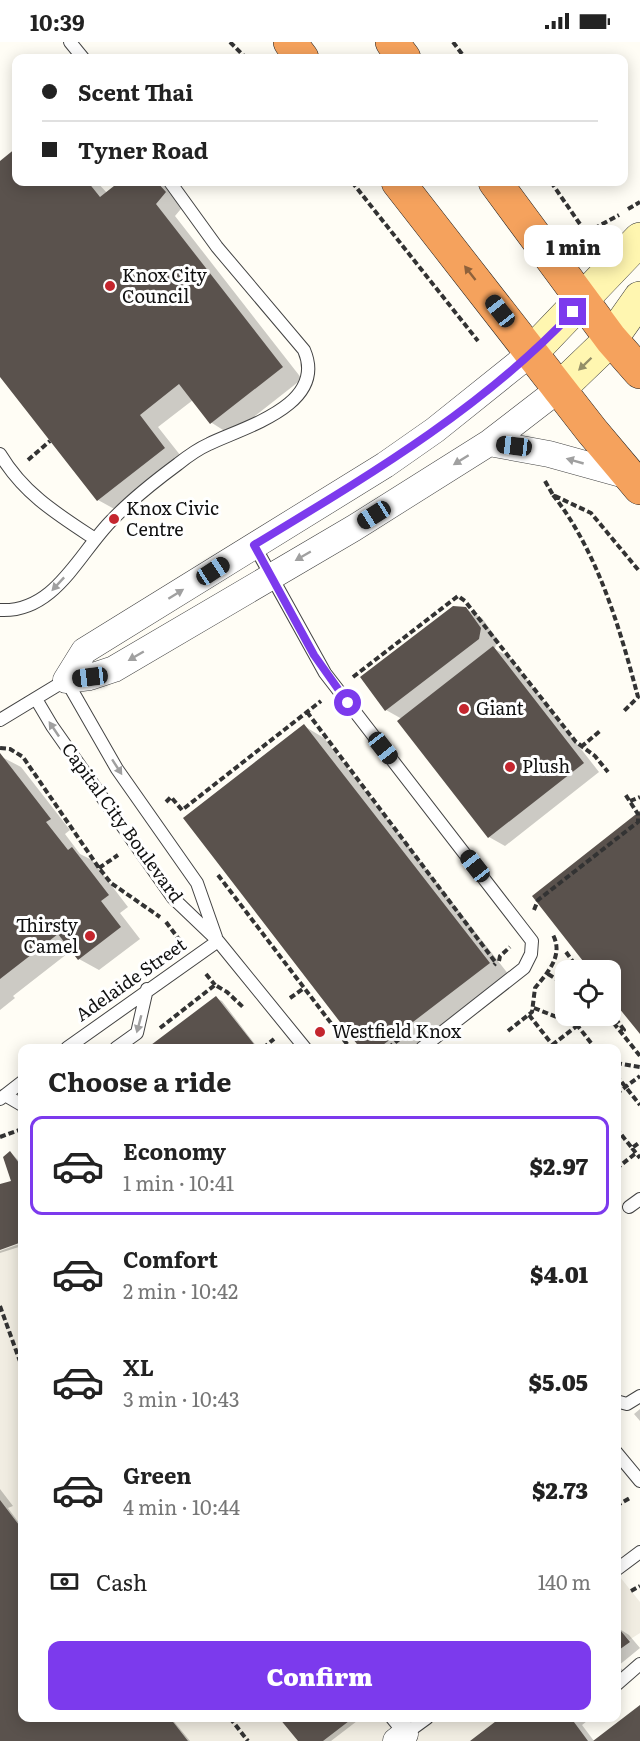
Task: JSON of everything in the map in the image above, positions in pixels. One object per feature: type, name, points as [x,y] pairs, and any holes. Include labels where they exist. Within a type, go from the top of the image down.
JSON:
[{"type":"highway","points":[[401,186],[559,389],[636,483]]},
{"type":"highway","points":[[498,186],[611,339],[640,372]]},
{"type":"main road","points":[[531,353],[640,239]]},
{"type":"main road","points":[[559,389],[611,339],[640,298]]},
{"type":"street","points":[[66,680],[84,651],[393,459],[435,430],[531,353]]},
{"type":"street","points":[[66,680],[90,677],[114,669],[270,575],[354,528],[489,442],[559,389]]},
{"type":"street","points":[[489,442],[549,454],[636,483]]},
{"type":"lane","points":[[70,42],[80,54]]},
{"type":"lane","points":[[0,610],[22,609],[50,593],[95,539],[135,498],[206,445],[281,410],[297,394],[307,377],[308,360],[304,350],[217,247],[173,186]]},
{"type":"lane","points":[[0,454],[12,473],[35,499],[95,539]]},
{"type":"lane","points":[[254,545],[314,655],[532,942],[531,954],[524,968],[427,1044]]},
{"type":"lane","points":[[0,720],[66,680]]},
{"type":"lane","name":"Capital City Boulevard","points":[[66,680],[117,769],[197,883],[218,941]]},
{"type":"lane","name":"Capital City Boulevard","points":[[36,699],[52,726],[173,898],[218,941],[302,1044]]},
{"type":"lane","name":"Adelaide Street","points":[[72,1044],[147,989],[218,941]]},
{"type":"lane","points":[[122,1044],[137,1033],[147,989]]},
{"type":"lane","points":[[18,1085],[3,1097],[18,1103]]},
{"type":"lane","points":[[629,1207],[640,1199]]},
{"type":"lane","points":[[621,1402],[627,1404],[640,1396]]},
{"type":"lane","points":[[621,1458],[640,1481]]},
{"type":"lane","points":[[621,1566],[640,1552]]},
{"type":"lane","points":[[621,1681],[640,1664]]},
{"type":"lane","points":[[398,1731],[418,1722]]},
{"type":"path","points":[[230,42],[242,54]]},
{"type":"path","points":[[355,186],[478,341]]},
{"type":"path","points":[[554,186],[591,244]]},
{"type":"path","points":[[586,233],[640,202]]},
{"type":"path","points":[[21,466],[50,441]]},
{"type":"path","points":[[544,472],[547,485],[588,554],[623,635],[631,676],[638,697],[624,711]]},
{"type":"path","points":[[553,495],[591,513],[640,572]]},
{"type":"path","points":[[165,801],[171,796],[182,810],[459,596],[465,600],[580,747],[595,756],[608,772]]},
{"type":"path","points":[[307,712],[496,963]]},
{"type":"path","points":[[580,747],[600,731]]},
{"type":"path","points":[[0,748],[10,749],[23,757],[105,876],[164,920],[215,985],[226,992],[250,1015]]},
{"type":"path","points":[[539,917],[533,908],[538,900],[638,822],[638,814],[625,794]]},
{"type":"path","points":[[630,801],[640,797]]},
{"type":"path","points":[[211,867],[347,1044]]},
{"type":"path","points":[[508,1031],[529,1015],[534,1008],[535,988],[548,974],[556,946],[548,928]]},
{"type":"path","points":[[487,970],[510,947]]},
{"type":"path","points":[[566,952],[572,960]]},
{"type":"path","points":[[548,974],[555,978]]},
{"type":"path","points":[[152,1034],[215,985]]},
{"type":"path","points":[[290,999],[304,988]]},
{"type":"path","points":[[534,1008],[555,1016]]},
{"type":"path","points":[[529,1015],[552,1044]]},
{"type":"path","points":[[621,1025],[624,1029],[621,1032]]},
{"type":"path","points":[[557,1044],[576,1026]]},
{"type":"path","points":[[578,1026],[592,1044]]},
{"type":"path","points":[[616,1026],[640,1056]]},
{"type":"path","points":[[393,1044],[415,1027]]},
{"type":"path","points":[[266,1031],[278,1044]]},
{"type":"path","points":[[268,1044],[274,1039]]},
{"type":"path","points":[[621,1064],[640,1067]]},
{"type":"path","points":[[621,1090],[640,1076]]},
{"type":"path","points":[[621,1081],[640,1105]]},
{"type":"path","points":[[0,1137],[18,1130]]},
{"type":"path","points":[[621,1134],[640,1158]]},
{"type":"path","points":[[632,1148],[640,1142]]},
{"type":"path","points":[[621,1165],[636,1153]]},
{"type":"path","points":[[0,1306],[18,1356]]},
{"type":"path","points":[[631,1591],[640,1586]]},
{"type":"path","points":[[233,1722],[248,1741]]},
{"type":"shaded area","points":[[18,1243],[18,1524],[0,1500],[0,1250]]},
{"type":"shaded area","points":[[621,1578],[640,1602],[640,1633],[629,1640],[621,1631]]},
{"type":"shaded area","points":[[173,1722],[282,1722],[298,1741],[188,1741]]},
{"type":"shaded area","points":[[348,1722],[495,1722],[470,1741],[323,1741]]},
{"type":"building","name":"Knox City Council","points":[[12,151],[12,186],[91,186],[100,197],[114,186],[161,186],[166,192],[156,204],[283,367],[210,424],[179,384],[140,415],[165,448],[97,501],[0,377],[0,161]]},
{"type":"building","points":[[453,606],[466,607],[481,628],[479,639],[385,711],[360,677]]},
{"type":"building","points":[[493,646],[584,763],[488,838],[397,721]]},
{"type":"building","points":[[304,724],[490,963],[384,1044],[357,1044],[183,818]]},
{"type":"building","points":[[0,753],[51,819],[46,822],[68,850],[72,847],[109,895],[101,901],[121,927],[78,960],[58,934],[0,979]]},
{"type":"building","points":[[640,811],[640,1034],[621,1011],[621,960],[582,960],[532,896]]},
{"type":"building","points":[[216,996],[254,1044],[152,1044]]},
{"type":"building","points":[[10,1151],[18,1162],[18,1243],[0,1250],[0,1184],[11,1181],[3,1157]]},
{"type":"building","points":[[0,1500],[18,1524],[18,1722],[173,1722],[188,1741],[0,1741]]},
{"type":"building","points":[[621,1631],[630,1642],[621,1648]]},
{"type":"building","points":[[640,1705],[640,1741],[593,1741],[621,1722],[621,1720]]},
{"type":"building","points":[[282,1722],[348,1722],[323,1741],[298,1741]]},
{"type":"building","points":[[495,1722],[574,1722],[588,1741],[470,1741]]},
{"type":"place","name":"Knox City Council","points":[[110,286]]},
{"type":"place","name":"Knox Civic Centre","points":[[114,519]]},
{"type":"place","name":"Giant","points":[[464,709]]},
{"type":"place","name":"Plush","points":[[510,767]]},
{"type":"place","name":"Thirsty Camel","points":[[90,936]]},
{"type":"place","name":"Westfield Knox","points":[[320,1032]]},
{"type":"route","points":[[348,703],[314,655],[254,545],[385,465],[435,430],[531,353],[573,312]]}]
